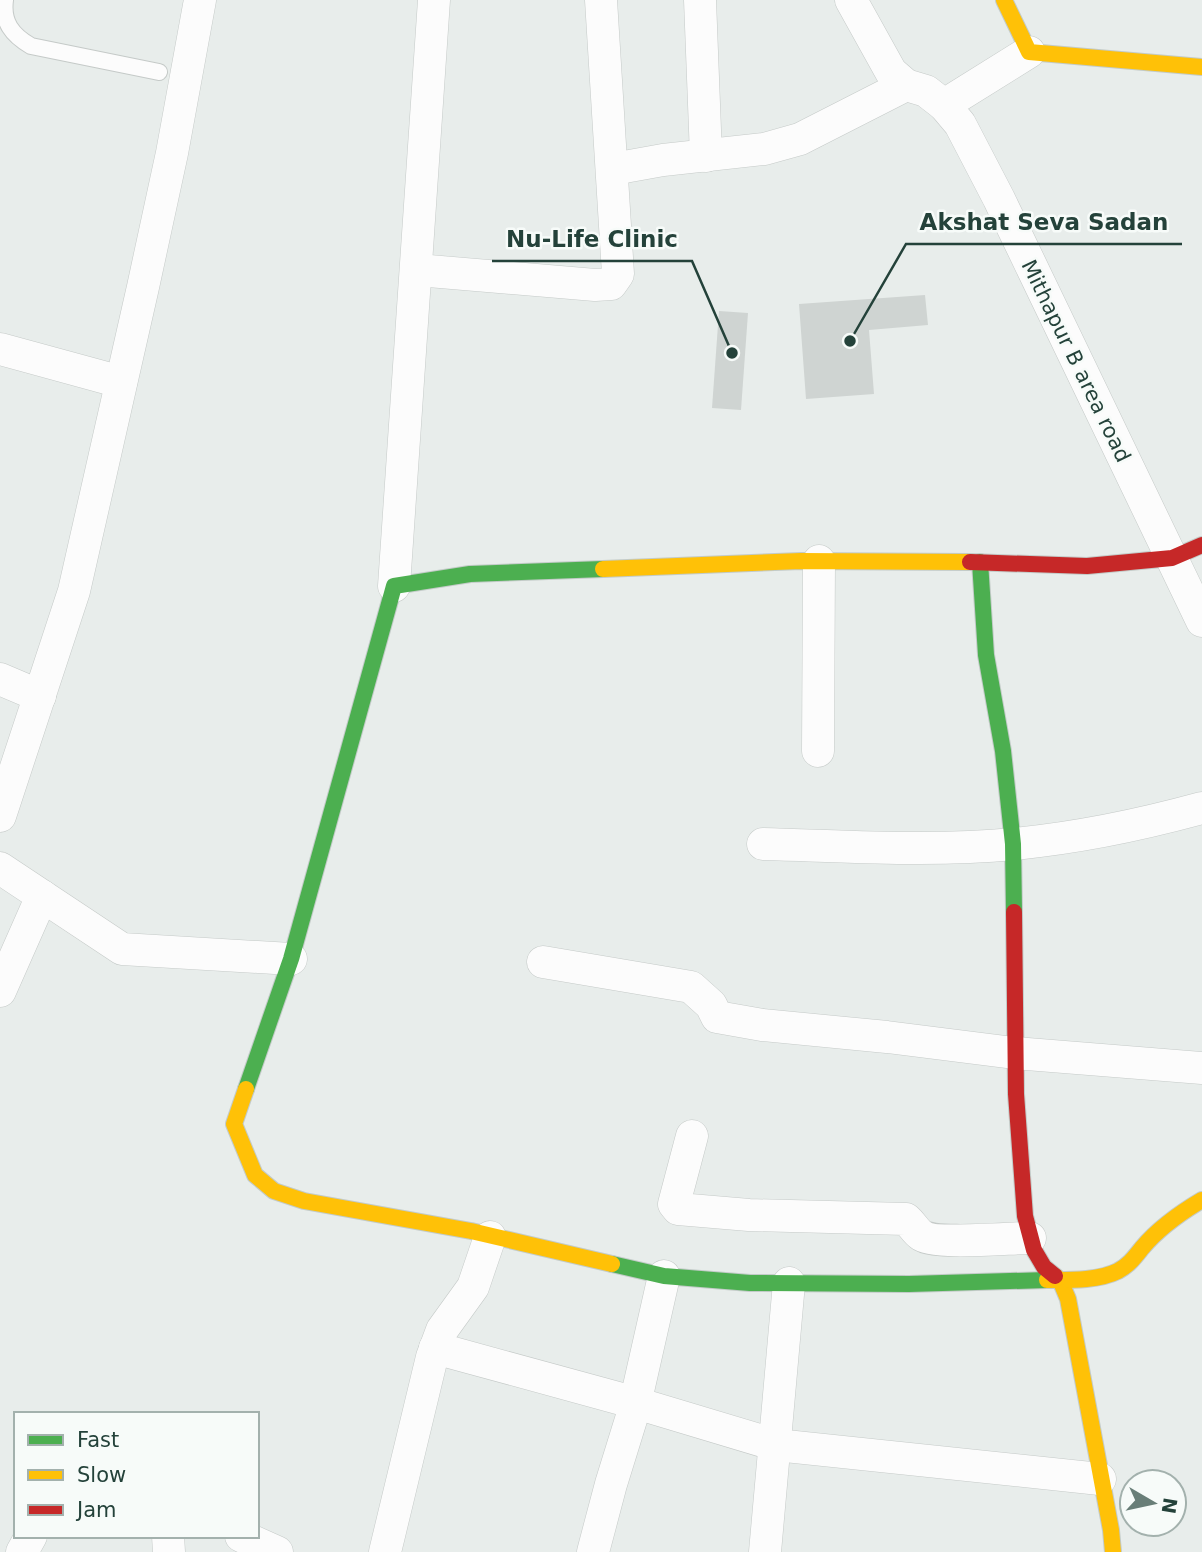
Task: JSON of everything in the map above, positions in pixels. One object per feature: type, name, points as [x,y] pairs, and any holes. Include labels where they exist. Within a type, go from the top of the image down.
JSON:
[{"type":"street","points":[[0,816],[74,591],[172,153],[200,0]]},
{"type":"street","points":[[434,0],[394,586],[291,959],[234,1124],[255,1175],[274,1191],[304,1201],[490,1237],[664,1276],[750,1283],[909,1284],[1060,1280],[1101,1276],[1116,1272],[1132,1262],[1142,1248],[1183,1211],[1202,1200]]},
{"type":"street","points":[[417,270],[575,284],[611,284],[618,274],[601,0]]},
{"type":"street","points":[[700,0],[706,156]]},
{"type":"street","points":[[851,0],[891,72],[906,85],[926,91],[943,105],[1029,52],[1202,67]]},
{"type":"street","points":[[1004,0],[1029,52]]},
{"type":"street","points":[[613,169],[663,160],[764,149],[800,139],[906,85]]},
{"type":"street","name":"Mithapur B area road","points":[[943,105],[960,124],[988,178],[1202,621]]},
{"type":"street","points":[[0,349],[121,382]]},
{"type":"street","points":[[394,586],[426,579],[481,573],[819,561],[1087,566],[1172,558],[1202,545]]},
{"type":"street","points":[[818,751],[819,561]]},
{"type":"street","points":[[980,562],[986,655],[1003,751],[1013,844],[1014,1053],[1021,1163],[1030,1238],[1044,1268],[1060,1280],[1068,1299],[1113,1552]]},
{"type":"street","points":[[0,679],[40,696]]},
{"type":"street","points":[[763,844],[899,847],[1013,844],[1151,823],[1202,808]]},
{"type":"street","points":[[0,868],[122,949],[291,959]]},
{"type":"street","points":[[0,991],[42,897]]},
{"type":"street","points":[[543,962],[691,987],[711,1005],[717,1017],[762,1025],[1014,1053],[1202,1068]]},
{"type":"street","points":[[692,1136],[674,1204],[678,1209],[749,1215],[906,1219],[921,1235],[936,1240],[1030,1238]]},
{"type":"street","points":[[384,1552],[423,1387],[435,1348],[442,1330],[474,1287],[490,1237]]},
{"type":"street","points":[[593,1552],[636,1403],[664,1276]]},
{"type":"street","points":[[765,1552],[789,1283]]},
{"type":"street","points":[[435,1348],[776,1445],[1100,1479]]},
{"type":"street","points":[[246,1538],[277,1552]]},
{"type":"lane","points":[[5,0],[4,12],[8,26],[16,38],[31,46],[159,72]]},
{"type":"building","points":[[925,295],[928,325],[869,330],[874,394],[806,399],[799,304]]},
{"type":"building","points":[[719,311],[748,313],[741,410],[712,408]]},
{"type":"traffic: fast","points":[[980,562],[986,655],[1003,751],[1013,844],[1014,912]]},
{"type":"traffic: fast","points":[[246,1089],[291,959],[394,586],[470,574],[603,569]]},
{"type":"traffic: fast","points":[[612,1264],[664,1276],[750,1283],[909,1284],[1047,1280]]},
{"type":"traffic: slow","points":[[1004,0],[1029,52],[1202,67]]},
{"type":"traffic: slow","points":[[603,569],[801,561],[970,562]]},
{"type":"traffic: slow","points":[[246,1089],[234,1124],[255,1175],[274,1191],[304,1201],[471,1231],[612,1264]]},
{"type":"traffic: slow","points":[[1047,1280],[1093,1278],[1118,1271],[1162,1228],[1202,1200]]},
{"type":"traffic: slow","points":[[1055,1276],[1060,1280],[1068,1299],[1113,1552]]},
{"type":"traffic: jam","points":[[970,562],[1087,566],[1172,558],[1202,545]]},
{"type":"traffic: jam","points":[[1014,912],[1016,1094],[1025,1216],[1034,1250],[1044,1267],[1055,1276]]},
{"type":"place","name":"Akshat Seva Sadan","points":[[850,341]]},
{"type":"place","name":"Nu-Life Clinic","points":[[732,353]]}]
